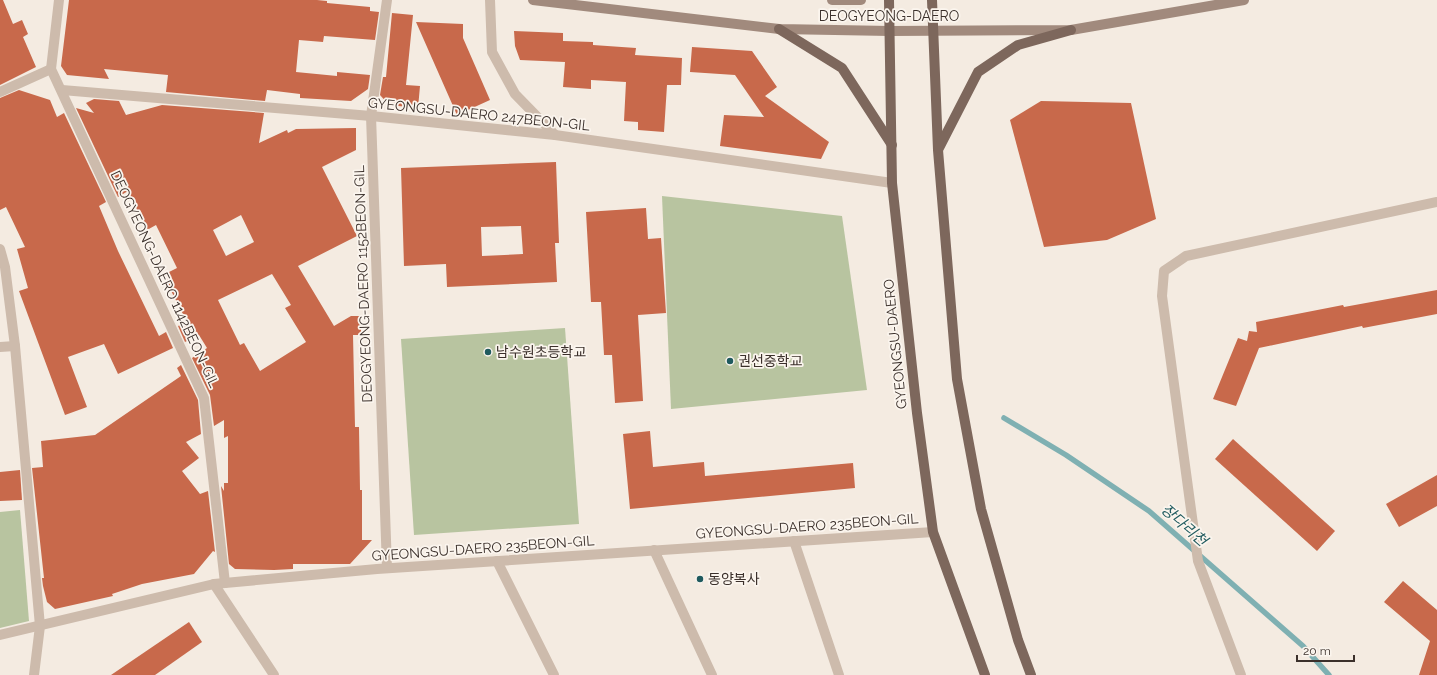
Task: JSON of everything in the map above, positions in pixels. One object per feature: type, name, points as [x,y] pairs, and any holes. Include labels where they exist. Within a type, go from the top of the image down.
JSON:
[{"type":"main road","name":"DEOGYEONG-DAERO","points":[[533,0],[779,29],[890,31],[1072,30],[1244,0]]},
{"type":"main road","points":[[832,0],[861,0]]},
{"type":"main road","name":"GYEONGSU-DAERO","points":[[889,0],[892,183],[917,413],[933,532],[985,675]]},
{"type":"main road","points":[[932,0],[938,150],[957,379],[981,509],[1018,640],[1031,675]]},
{"type":"main road","points":[[779,29],[842,68],[892,145]]},
{"type":"main road","points":[[938,150],[978,72],[1018,44],[1072,30]]},
{"type":"street","points":[[0,92],[51,69],[59,0]]},
{"type":"street","name":"DEOGYEONG-DAERO 1152BEON-GIL","points":[[387,0],[371,116],[388,568]]},
{"type":"street","points":[[490,0],[492,52],[515,94],[555,135]]},
{"type":"street","name":"DEOGYEONG-DAERO 1142BEON-GIL","points":[[51,69],[204,398],[225,583]]},
{"type":"street","name":"GYEONGSU-DAERO 247BEON-GIL","points":[[62,90],[371,116],[555,135],[892,183]]},
{"type":"street","points":[[1241,675],[1232,656],[1198,561],[1162,296],[1164,271],[1186,256],[1437,202]]},
{"type":"street","points":[[0,249],[5,267],[15,346],[40,626],[34,675]]},
{"type":"street","points":[[0,347],[15,346]]},
{"type":"street","name":"GYEONGSU-DAERO 235BEON-GIL","points":[[0,635],[214,584],[388,568],[933,532]]},
{"type":"street","points":[[794,541],[839,675]]},
{"type":"street","points":[[654,550],[712,675]]},
{"type":"street","points":[[497,561],[554,675]]},
{"type":"street","points":[[214,584],[274,675]]},
{"type":"green space","points":[[662,196],[842,216],[867,390],[671,409]]},
{"type":"green space","points":[[565,328],[579,524],[414,535],[401,339]]},
{"type":"green space","points":[[20,510],[29,621],[0,628],[0,512]]},
{"type":"building","points":[[0,0],[3,0],[13,24],[22,20],[28,34],[23,37],[36,67],[0,85]]},
{"type":"building","points":[[69,0],[317,0],[327,1],[327,3],[370,7],[370,11],[379,12],[375,40],[324,36],[323,42],[299,40],[296,72],[337,76],[337,72],[370,75],[368,89],[351,101],[300,98],[300,94],[267,90],[265,101],[166,92],[168,75],[104,69],[109,79],[67,75],[61,66]]},
{"type":"building","points":[[392,13],[413,15],[406,85],[420,86],[418,108],[389,105],[380,95],[383,77],[386,77]]},
{"type":"building","points":[[416,22],[463,24],[463,38],[490,100],[457,115]]},
{"type":"building","points":[[514,31],[563,33],[563,41],[593,42],[593,45],[636,48],[635,55],[682,58],[681,85],[667,85],[664,132],[638,130],[638,122],[624,121],[626,82],[591,80],[591,89],[563,87],[565,62],[520,60],[515,46]]},
{"type":"building","points":[[692,47],[752,51],[777,87],[765,96],[829,142],[821,159],[720,146],[724,115],[764,117],[735,75],[690,72]]},
{"type":"building","points":[[19,90],[50,100],[57,117],[64,113],[106,202],[99,206],[118,251],[159,336],[166,332],[173,348],[118,374],[104,344],[68,357],[87,407],[65,415],[19,291],[28,288],[17,249],[25,247],[6,207],[0,210],[0,98]]},
{"type":"building","points":[[94,99],[119,101],[126,115],[162,105],[264,113],[259,143],[287,130],[288,133],[296,129],[356,128],[356,150],[322,167],[357,236],[298,266],[334,326],[351,316],[361,316],[361,335],[353,335],[355,427],[359,427],[360,490],[362,490],[362,540],[372,540],[350,564],[293,564],[293,569],[274,570],[235,569],[229,564],[221,486],[224,491],[224,483],[228,483],[228,436],[224,438],[224,420],[214,426],[210,395],[192,358],[207,348],[199,335],[185,342],[178,326],[187,322],[163,275],[177,268],[156,225],[147,230],[128,191],[118,197],[76,108],[94,113],[86,103]],"holes":[[[241,215],[254,242],[226,256],[213,230]],[[272,274],[291,305],[285,308],[306,342],[260,371],[244,343],[240,345],[218,300]]]},
{"type":"building","points":[[1041,101],[1131,103],[1156,219],[1107,240],[1044,247],[1010,120]]},
{"type":"building","points":[[556,162],[559,243],[555,243],[557,282],[447,287],[446,264],[404,266],[401,168]],"holes":[[[521,226],[523,254],[482,256],[481,227]]]},
{"type":"building","points":[[646,208],[648,239],[661,238],[666,313],[638,315],[643,401],[615,403],[612,355],[604,355],[601,302],[591,302],[586,212]]},
{"type":"building","points":[[1437,290],[1437,314],[1363,328],[1362,326],[1259,348],[1236,406],[1213,399],[1238,338],[1247,341],[1249,331],[1257,332],[1256,322],[1343,305],[1344,307]]},
{"type":"building","points":[[181,365],[198,400],[201,434],[186,442],[199,458],[182,471],[200,494],[208,491],[215,552],[213,551],[194,574],[142,584],[112,594],[113,596],[55,609],[47,602],[43,586],[42,578],[44,578],[32,468],[43,467],[41,441],[95,435],[181,376],[177,368]]},
{"type":"building","points":[[650,431],[653,467],[704,462],[705,476],[853,463],[855,488],[630,509],[623,434]]},
{"type":"building","points":[[1233,439],[1335,531],[1317,551],[1215,459]]},
{"type":"building","points":[[20,470],[22,500],[0,501],[0,472]]},
{"type":"building","points":[[1437,475],[1437,506],[1399,527],[1386,504]]},
{"type":"building","points":[[1403,581],[1437,610],[1437,675],[1419,675],[1430,641],[1384,602]]},
{"type":"building","points":[[189,622],[202,642],[155,675],[111,675]]},
{"type":"waterway","name":"장다리천","points":[[1004,418],[1066,455],[1149,511],[1303,646],[1329,675]]},
{"type":"place","name":"남수원초등학교","points":[[488,352]]},
{"type":"place","name":"권선중학교","points":[[730,361]]},
{"type":"place","name":"동양복사","points":[[700,579]]}]
